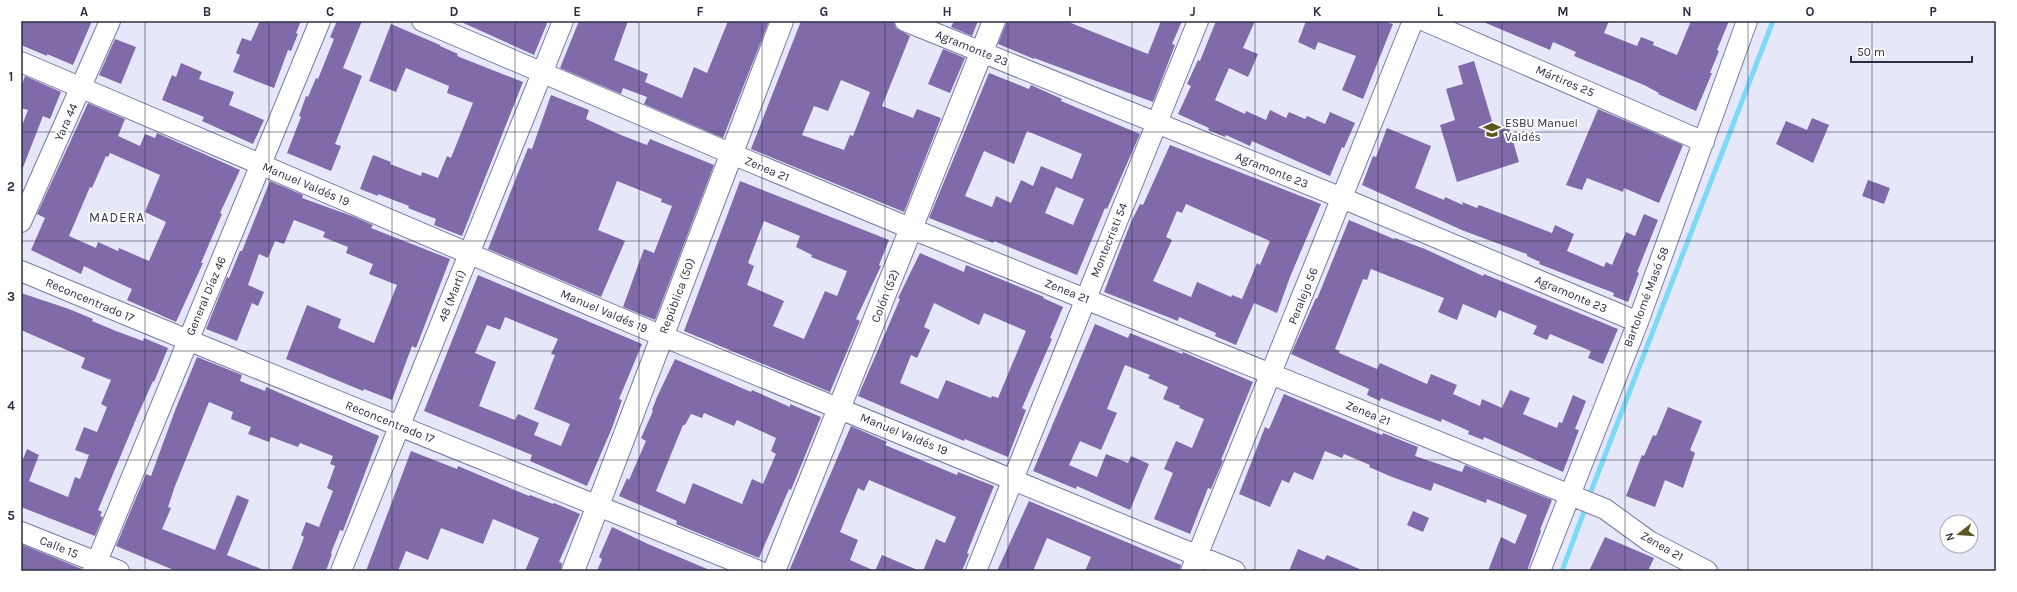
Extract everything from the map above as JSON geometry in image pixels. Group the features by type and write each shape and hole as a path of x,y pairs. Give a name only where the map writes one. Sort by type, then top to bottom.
{"main road":[{"name":"República (50)","path":"573,571 782,21"},
{"name":"Colón (52)","path":"774,571 912,230 994,21"}],"street":[{"name":"Yara 44","path":"21,222 110,21"},
{"name":"General Díaz 46","path":"95,567 320,21"},
{"name":"Zenea 21","path":"422,21 912,230 1085,298 1605,509 1649,541 1707,571"},
{"name":"48 (Martí)","path":"341,571 468,253 563,21"},
{"name":"Agramonte 23","path":"905,21 1156,124 1342,198 1638,322"},
{"name":"Montecristi 54","path":"976,571 1198,21"},
{"name":"Peralejo 56","path":"1194,563 1272,375 1413,21"},
{"name":"Mártires 25","path":"1425,21 1704,142"},
{"name":"Bartolomé Masó 58","path":"1540,571 1577,498 1638,322 1747,21"},
{"name":"Manuel Valdés 19","path":"21,62 662,336 1013,479 1194,563 1235,571"},
{"name":"Reconcentrado 17","path":"21,271 187,341 759,571"},
{"name":"Calle 15","path":"21,532 95,567 119,571"}],"building":[{"path":"21,21 92,21 73,65 21,45"},
{"path":"260,21 301,21 296,33 298,34 291,51 288,50 274,88 233,72 240,55 236,53 242,38 251,41"},
{"path":"337,21 362,21 343,68 362,76 335,144 341,146 331,171 287,153 301,117 299,116 306,96 308,97 316,78 318,79 334,39 330,37"},
{"path":"459,21 548,21 534,55"},
{"path":"579,21 628,21 614,60 648,74 645,82 682,98 694,67 707,73 728,21 769,21 723,138 644,104 647,97 623,88 621,94 560,68"},
{"path":"801,21 894,21 896,28 910,36 882,106 913,118 917,109 941,118 904,212 751,149","holes":["841,80 870,92 853,136 850,135 844,150 802,135 814,106 828,111"]},
{"path":"954,21 978,21 972,36 951,27"},
{"path":"1007,21 1066,21 1148,54 1161,21 1182,21 1172,44 1175,45 1153,102 1034,59 998,44"},
{"path":"1216,21 1255,21 1243,48 1258,54 1248,77 1229,68 1215,100 1245,114 1246,111 1266,120 1270,110 1286,118 1289,112 1305,119 1307,116 1325,124 1330,112 1355,123 1344,148 1342,147 1330,176 1252,141 1250,146 1226,135 1225,137 1178,114 1191,86 1187,84 1198,60 1200,61"},
{"path":"1306,21 1383,21 1393,24 1363,99 1342,90 1356,56 1318,42 1315,50 1298,42"},
{"path":"1481,21 1609,21 1604,33 1637,46 1641,37 1654,42 1653,45 1677,55 1691,21 1729,21 1717,50 1719,51 1710,73 1712,73 1696,111 1658,94 1659,93 1644,85 1574,56 1576,52 1553,42 1550,50"},
{"path":"391,24 440,45 458,54 457,56 523,82 462,236 434,225 436,219 408,208 409,206 360,189 373,155 391,162 390,164 421,176 422,172 438,178 447,156 451,158 473,103 447,93 449,86 406,68 396,92 369,81"},
{"path":"115,39 136,47 121,84 99,75"},
{"path":"943,49 965,58 950,93 928,84"},
{"path":"1474,61 1494,128 1508,124 1519,162 1457,182 1440,125 1455,120 1446,89 1463,84 1458,66"},
{"path":"181,63 202,72 199,79 234,92 229,105 264,120 253,144 202,121 204,117 162,100 172,75 176,77"},
{"path":"989,73 1029,89 1031,85 1062,99 1061,101 1140,134 1107,209 1105,208 1077,275 994,241 993,243 929,218","holes":["1027,131 1082,154 1072,179 1041,166 1033,186 1021,180 1011,203 996,196 992,207 965,196 984,151 1014,164","1056,187 1084,199 1073,225 1045,213"]},
{"path":"25,76 61,92 50,119 43,116 22,170 21,128 28,110 21,108 21,87"},
{"path":"551,95 589,110 586,119 621,135 647,145 650,139 714,165 655,320 623,307 644,249 654,253 672,206 661,202 662,199 617,181 598,230 625,241 601,297 488,249 528,148 532,149"},
{"path":"88,103 125,119 118,136 140,146 145,134 155,138 157,133 240,170 220,213 222,214 201,263 203,263 176,322 127,300 132,289 84,266 81,274 31,250 45,218 37,214","holes":["110,153 160,175 145,212 166,222 149,261 119,248 118,251 98,242 96,248 69,236 90,187 92,188 106,156 108,157"]},
{"path":"1598,109 1683,145 1659,203 1624,188 1623,192 1587,178 1582,190 1566,185"},
{"path":"1812,118 1829,125 1813,163 1776,144 1786,121 1807,130"},
{"path":"1387,128 1431,146 1415,188 1444,200 1445,197 1463,205 1462,202 1477,208 1479,205 1552,233 1555,225 1574,234 1567,251 1604,267 1606,262 1612,265 1626,232 1635,236 1644,214 1658,220 1637,272 1639,273 1628,302 1613,296 1614,293 1539,264 1540,262 1527,256 1527,254 1464,231 1362,185 1373,156 1376,157"},
{"path":"1170,145 1321,204 1290,277 1277,313 1254,303 1236,345 1215,336 1216,333 1179,317 1178,321 1104,292 1131,222 1140,204 1143,205","holes":["1186,204 1270,241 1260,265 1257,263 1242,299 1232,295 1231,297 1197,282 1191,297 1153,281 1172,240 1166,237 1177,211 1182,213"]},
{"path":"1868,180 1890,188 1884,204 1862,196"},
{"path":"270,181 303,195 302,198 373,225 371,228 450,259 416,348 412,346 392,400 364,389 363,391 286,359 307,305 341,319 338,328 374,343 397,285 369,274 373,264 346,253 348,247 323,237 325,232 294,220 284,244 275,241 268,258 259,254 248,285 264,292 258,306 252,303 237,341 206,329 227,277 229,278 240,251 242,251"},
{"path":"740,181 889,240 879,265 881,266 856,319 860,321 830,392 684,331","holes":["764,221 800,236 796,247 812,255 811,257 847,271 837,296 825,291 804,339 773,326 784,301 747,285 754,266 748,263"]},
{"path":"1349,220 1394,239 1395,238 1425,249 1483,276 1484,274 1618,329 1603,364 1588,358 1591,351 1550,334 1547,340 1533,334 1537,326 1499,310 1496,318 1463,304 1457,320 1438,312 1444,298 1371,269 1367,280 1363,279 1335,349 1340,351 1339,353 1377,369 1380,363 1427,384 1431,374 1457,385 1453,394 1480,406 1482,399 1502,408 1510,390 1530,398 1523,414 1557,428 1559,422 1562,423 1573,395 1586,401 1575,429 1579,430 1563,472 1484,437 1483,440 1468,434 1469,431 1442,419 1441,422 1381,398 1380,401 1367,395 1369,389 1291,354 1316,298 1317,299"},
{"path":"920,253 964,272 966,265 1044,297 1043,298 1063,307 1050,338 1052,339 1022,408 1026,410 1008,457 965,439 964,441 858,396 900,299 898,298","holes":["934,303 979,325 984,313 1026,331 998,398 992,396 991,398 946,380 938,399 900,383 911,355 917,358 930,330 924,327"]},
{"path":"478,275 642,344 619,399 622,400 612,428 587,486 530,461 532,455 424,411","holes":["505,317 558,339 551,354 555,355 534,409 570,424 561,446 534,435 539,423 518,414 515,420 479,406 496,362 475,353 487,325 500,330"]},
{"path":"21,293 69,309 116,331 143,341 144,338 168,348 154,382 153,381 136,419 98,510 102,512 100,516 103,517 95,536 21,507 21,464 27,449 39,455 29,481 68,497 75,477 80,479 89,455 75,450 84,427 97,432 107,407 101,404 111,380 81,368 85,358 21,330"},
{"path":"1095,324 1128,338 1130,333 1182,354 1183,352 1253,382 1221,460 1223,461 1211,489 1208,488 1190,534 1154,519 1173,473 1164,469 1176,441 1192,448 1204,419 1163,399 1168,387 1148,378 1150,375 1125,365 1107,409 1117,413 1101,450 1080,441 1069,465 1097,477 1106,454 1128,463 1131,456 1149,464 1130,510 1077,486 1076,489 1033,471"},
{"path":"197,357 242,375 240,381 265,391 266,387 379,436 343,531 340,530 326,571 291,571 304,537 301,535 306,522 319,527 333,491 327,488 335,466 330,464 333,456 300,443 298,447 271,437 269,442 248,434 251,427 231,419 233,412 209,402 175,486 168,507 171,508 162,529 215,550 237,495 249,500 227,555 266,571 176,571 116,546 146,474 151,476"},
{"path":"675,359 751,392 752,390 790,407 790,404 821,417 791,490 789,489 759,558 676,524 677,521 619,496 627,478 629,480 646,441 641,438 653,411 652,410","holes":["704,413 734,426 737,420 776,438 771,451 776,454 763,484 752,479 742,504 693,483 685,504 656,491 683,425 685,425 691,414 702,418"]},
{"path":"1284,394 1382,435 1383,433 1418,447 1415,456 1462,472 1465,465 1552,500 1540,530 1541,531 1527,571 1488,571 1501,537 1515,544 1527,515 1487,499 1486,503 1434,483 1431,491 1392,477 1369,467 1370,465 1344,454 1342,458 1325,451 1313,480 1294,472 1289,483 1282,480 1270,507 1239,494 1265,427 1269,429"},
{"path":"1668,407 1702,421 1690,450 1695,453 1683,488 1665,480 1655,507 1626,496 1642,455 1644,456 1653,435 1656,436"},
{"path":"851,426 887,442 885,445 957,475 958,472 994,486 967,553 969,554 962,571 923,571 936,539 945,543 956,517 869,480 864,491 858,488 840,532 858,540 850,560 875,571 789,571"},
{"path":"411,451 457,469 458,466 529,496 530,495 553,504 554,503 580,514 559,562 562,563 561,571 525,571 539,538 493,519 483,544 441,528 428,560 406,551 398,571 366,571"},
{"path":"1029,501 1181,565 1180,571 1085,571 1091,557 1047,538 1033,571 997,571"},
{"path":"1413,511 1429,518 1423,532 1407,525"},
{"path":"612,527 712,571 597,571 602,559 599,557"},
{"path":"1605,537 1654,558 1648,571 1589,571"},
{"path":"21,544 82,569 82,571 21,571"},
{"path":"1298,549 1324,560 1327,555 1364,571 1289,571"},
{"path":"882,555 920,571 875,571"}],"waterway":[{"path":"1588,499 1773,21"},
{"path":"1562,571 1586,506"}],"place":[{"name":"ESBU Manuel Valdés","path":"1492,130"}],"district":[{"name":"MADERA","path":"117,217"}]}
